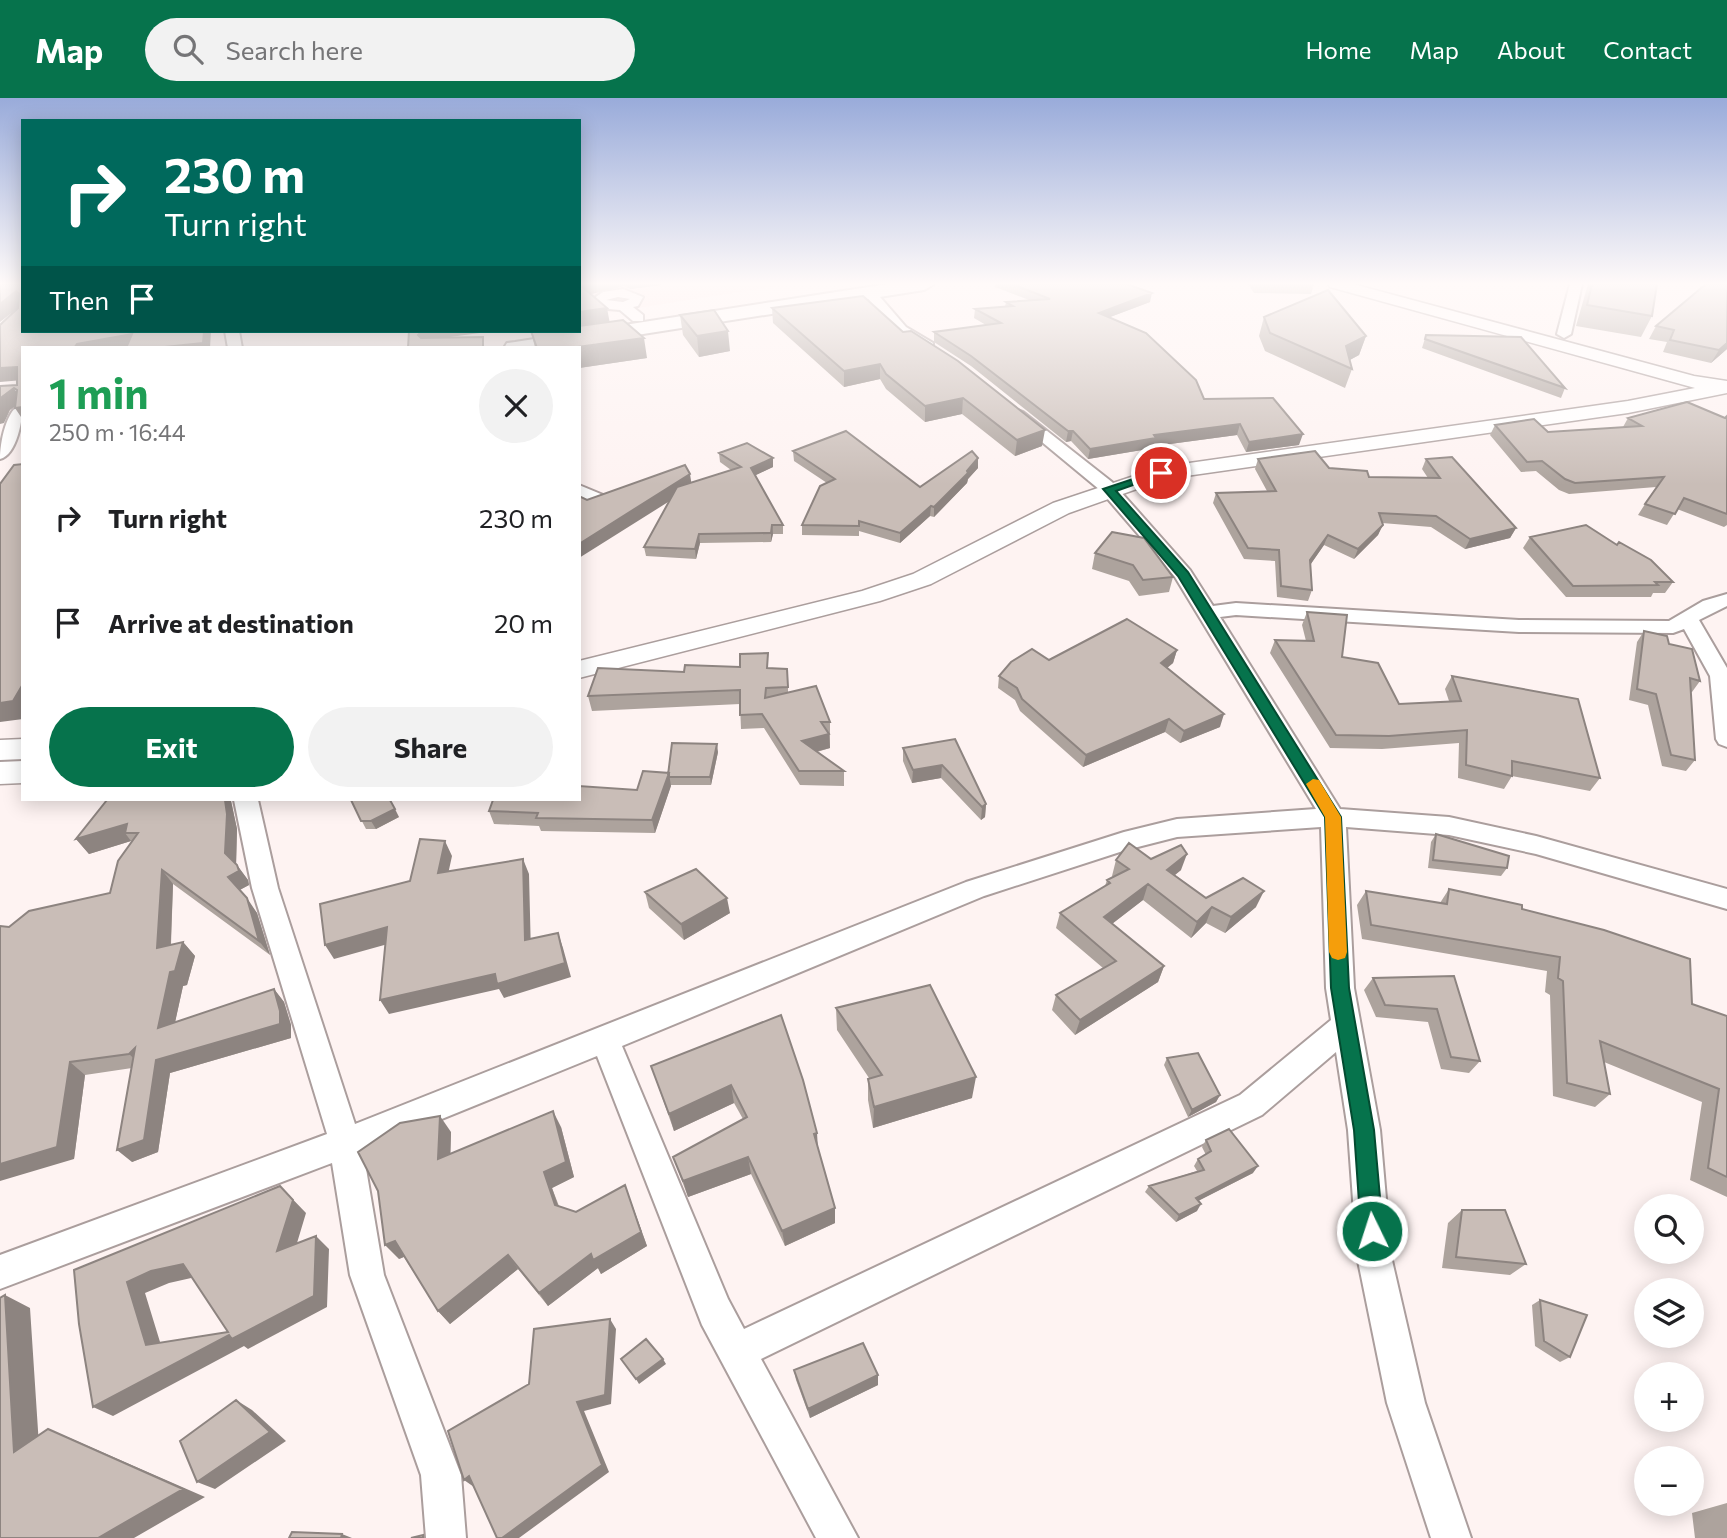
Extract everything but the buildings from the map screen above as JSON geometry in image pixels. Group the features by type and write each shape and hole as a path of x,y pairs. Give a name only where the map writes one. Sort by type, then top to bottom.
{"street":[{"path":"935,351 944,357"},
{"path":"1581,351 1693,382"},
{"path":"1623,351 1726,381"},
{"path":"581,652 861,582 1101,483 1180,456 1631,394 1693,382 1726,381"},
{"path":"581,669 871,596 922,579 1061,508 1101,483 1206,465 1628,407 1726,381"},
{"path":"0,454 16,398"},
{"path":"1004,403 1101,483 1183,574 1333,817 1340,988 1364,1130 1374,1256 1406,1403 1451,1538"},
{"path":"581,491 602,500"},
{"path":"1209,613 1236,609 1533,626 1673,627 1721,603"},
{"path":"1688,618 1721,676 1727,739"},
{"path":"0,750 21,750"},
{"path":"0,773 21,772"},
{"path":"246,801 265,888 345,1142 367,1275 442,1475 446,1538"},
{"path":"0,1272 345,1142 605,1040 975,889 1124,841 1177,828 1333,817 1449,826 1536,845 1727,900"},
{"path":"737,1352 1251,1105 1346,1025"},
{"path":"605,1040 715,1312 838,1538"}],"slow traffic":[{"path":"1313,784 1333,817 1338,952"}],"route":[{"path":"1161,473 1109,489 1183,574 1333,817 1340,988 1364,1130 1372,1231"}]}
